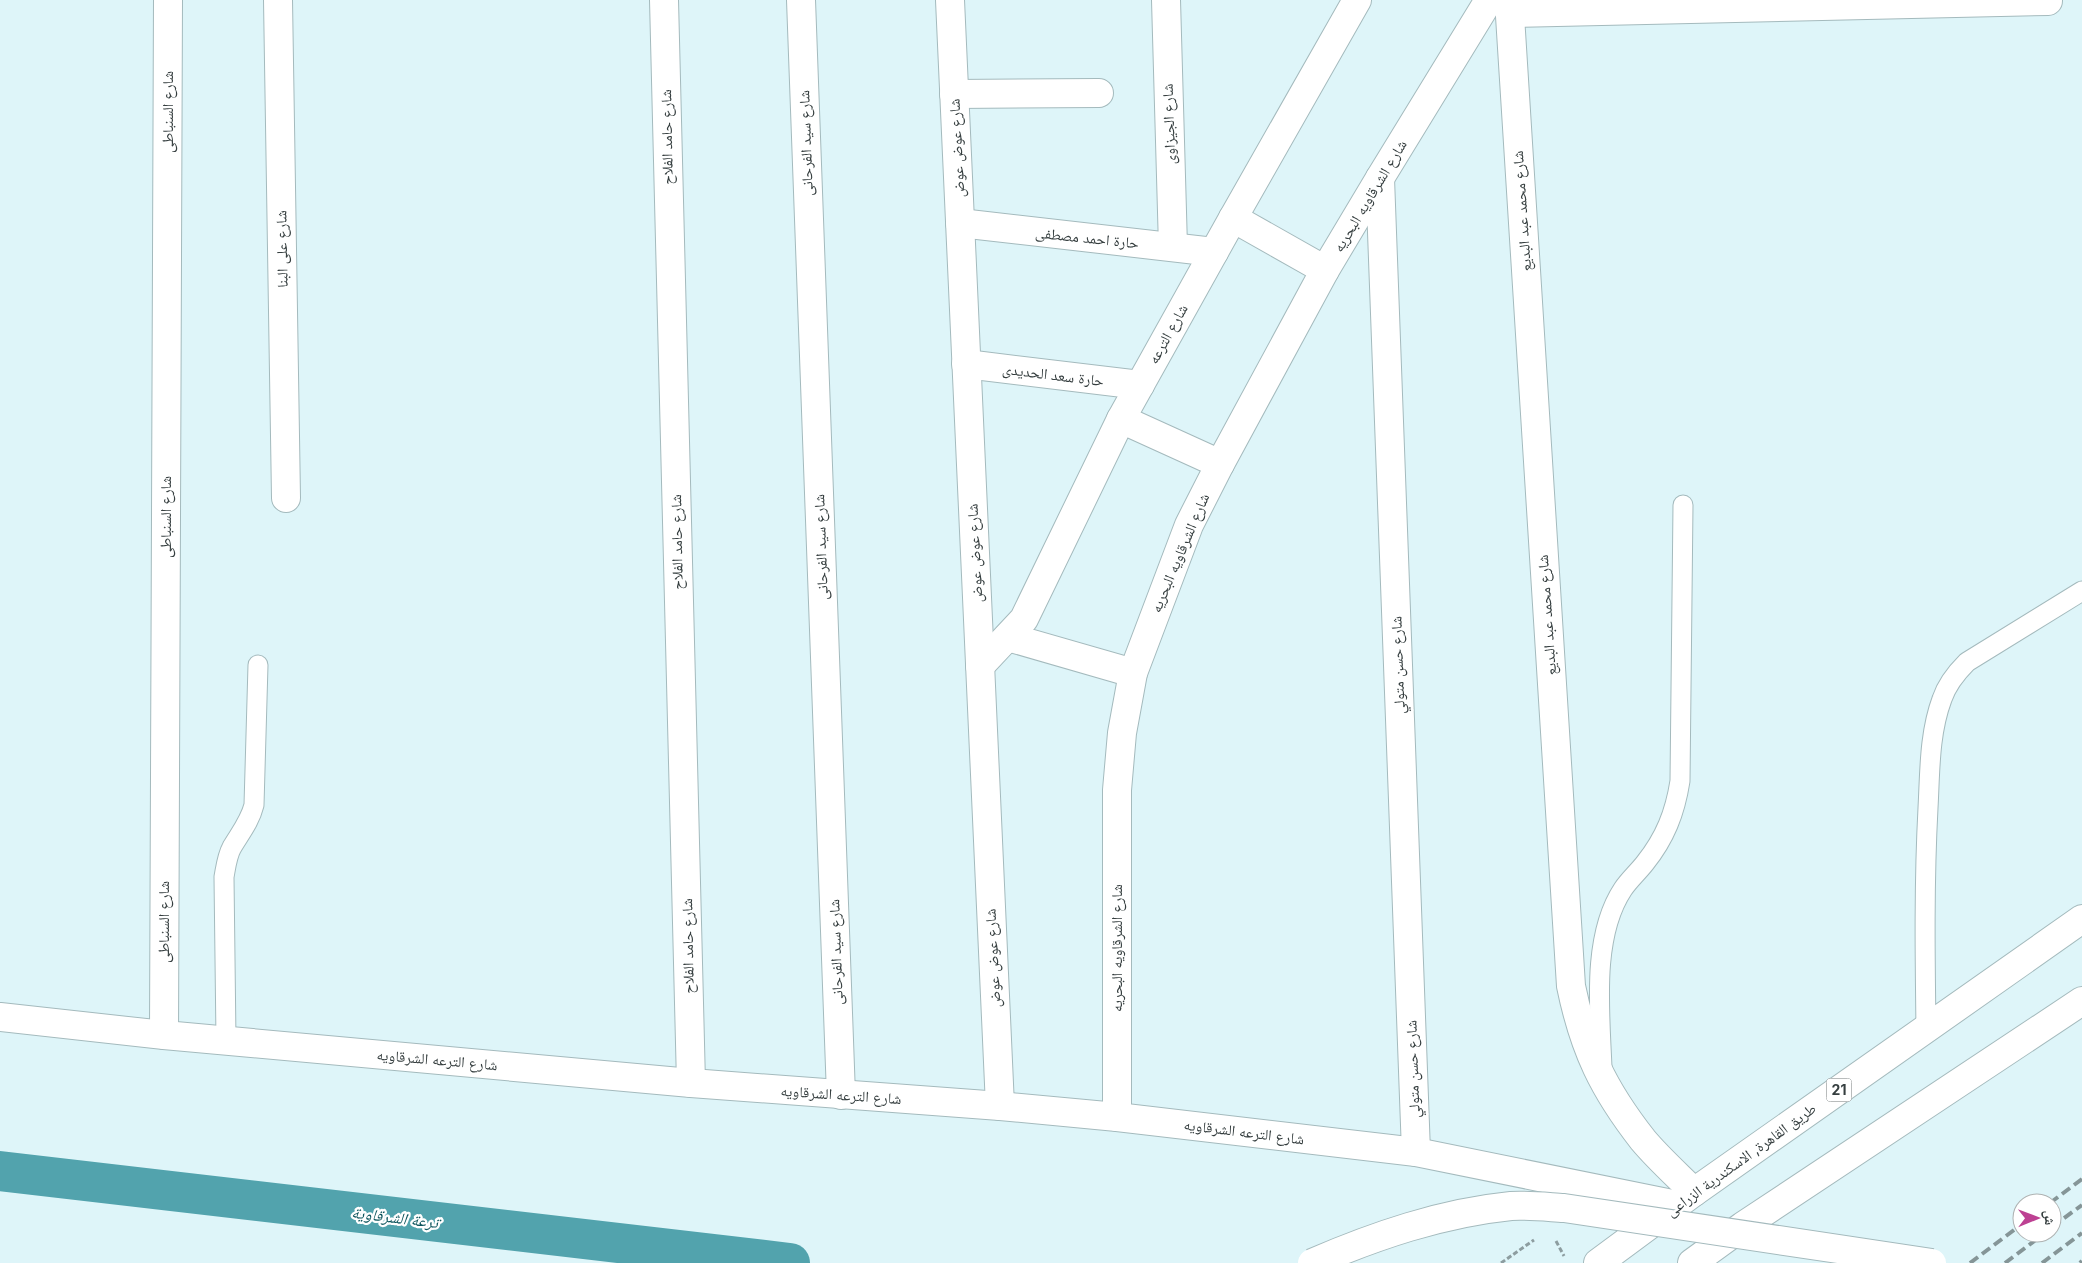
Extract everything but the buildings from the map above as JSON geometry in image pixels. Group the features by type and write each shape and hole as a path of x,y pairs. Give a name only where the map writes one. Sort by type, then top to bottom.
{"main road":[{"name":"شارع السنباطى","path":"164,1035 168,0"},
{"name":"شارع على البنا","path":"278,0 286,498"},
{"name":"شارع حامد الفلاح","path":"664,0 691,1083"},
{"name":"شارع سيد الفرحانى","path":"801,0 841,1095"},
{"name":"شارع عوض عوض","path":"950,0 1000,1106"},
{"name":"شارع الجيزاوى","path":"1166,0 1173,247"},
{"name":"شارع الترعه","path":"980,666 1024,619 1121,419 1357,0"},
{"path":"1503,4 2048,1"},
{"name":"شارع الشرقاويه البحريه","path":"1117,1117 1117,790 1122,733 1133,673 1189,524 1325,270 1380,178 1503,4"},
{"name":"شارع محمد عبد البديع","path":"1503,4 1571,986 1589,1054 1603,1083 1685,1198"},
{"path":"954,94 1099,93"},
{"name":"شارع حسن متولي","path":"1380,178 1416,1152"},
{"path":"1233,218 1325,270"},
{"name":"حارة احمد مصطفى","path":"960,224 1214,252"},
{"name":"حارة سعد الحديدى","path":"966,364 1140,385"},
{"path":"1121,419 1220,464"},
{"path":"1008,637 1133,673"},
{"name":"طريق القاهرة, الاسكندرية الزراعى","path":"1598,1263 1685,1198 2082,919"},
{"path":"1692,1263 1743,1226 2082,1001"},
{"name":"شارع الترعه الشرقاويه","path":"0,1017 164,1035 691,1083 1000,1106 1117,1117 1416,1152 1685,1198"},
{"path":"1312,1263 1359,1243 1392,1232 1461,1214 1512,1206 1564,1208 1932,1263"}],"lane":[{"path":"1603,1083 1600,1013 1601,963 1607,925 1622,890 1659,844 1671,822 1680,781 1683,505"},
{"path":"1926,1029 1925,872 1930,752 1941,700 1947,686 1967,662 2082,591"},
{"path":"226,1040 224,877 226,861 232,847 251,818 254,805 258,665"}],"path":[{"path":"1501,1263 1541,1235"}],"waterway":[{"name":"ترعة الشرقاوية","path":"0,1171 790,1263"}],"railway":[{"path":"2062,1194 2082,1179"},
{"path":"2062,1220 2082,1205"},
{"path":"1970,1263 2012,1232"},
{"path":"2042,1263 2082,1233"},
{"path":"2005,1263 2032,1243"}]}
